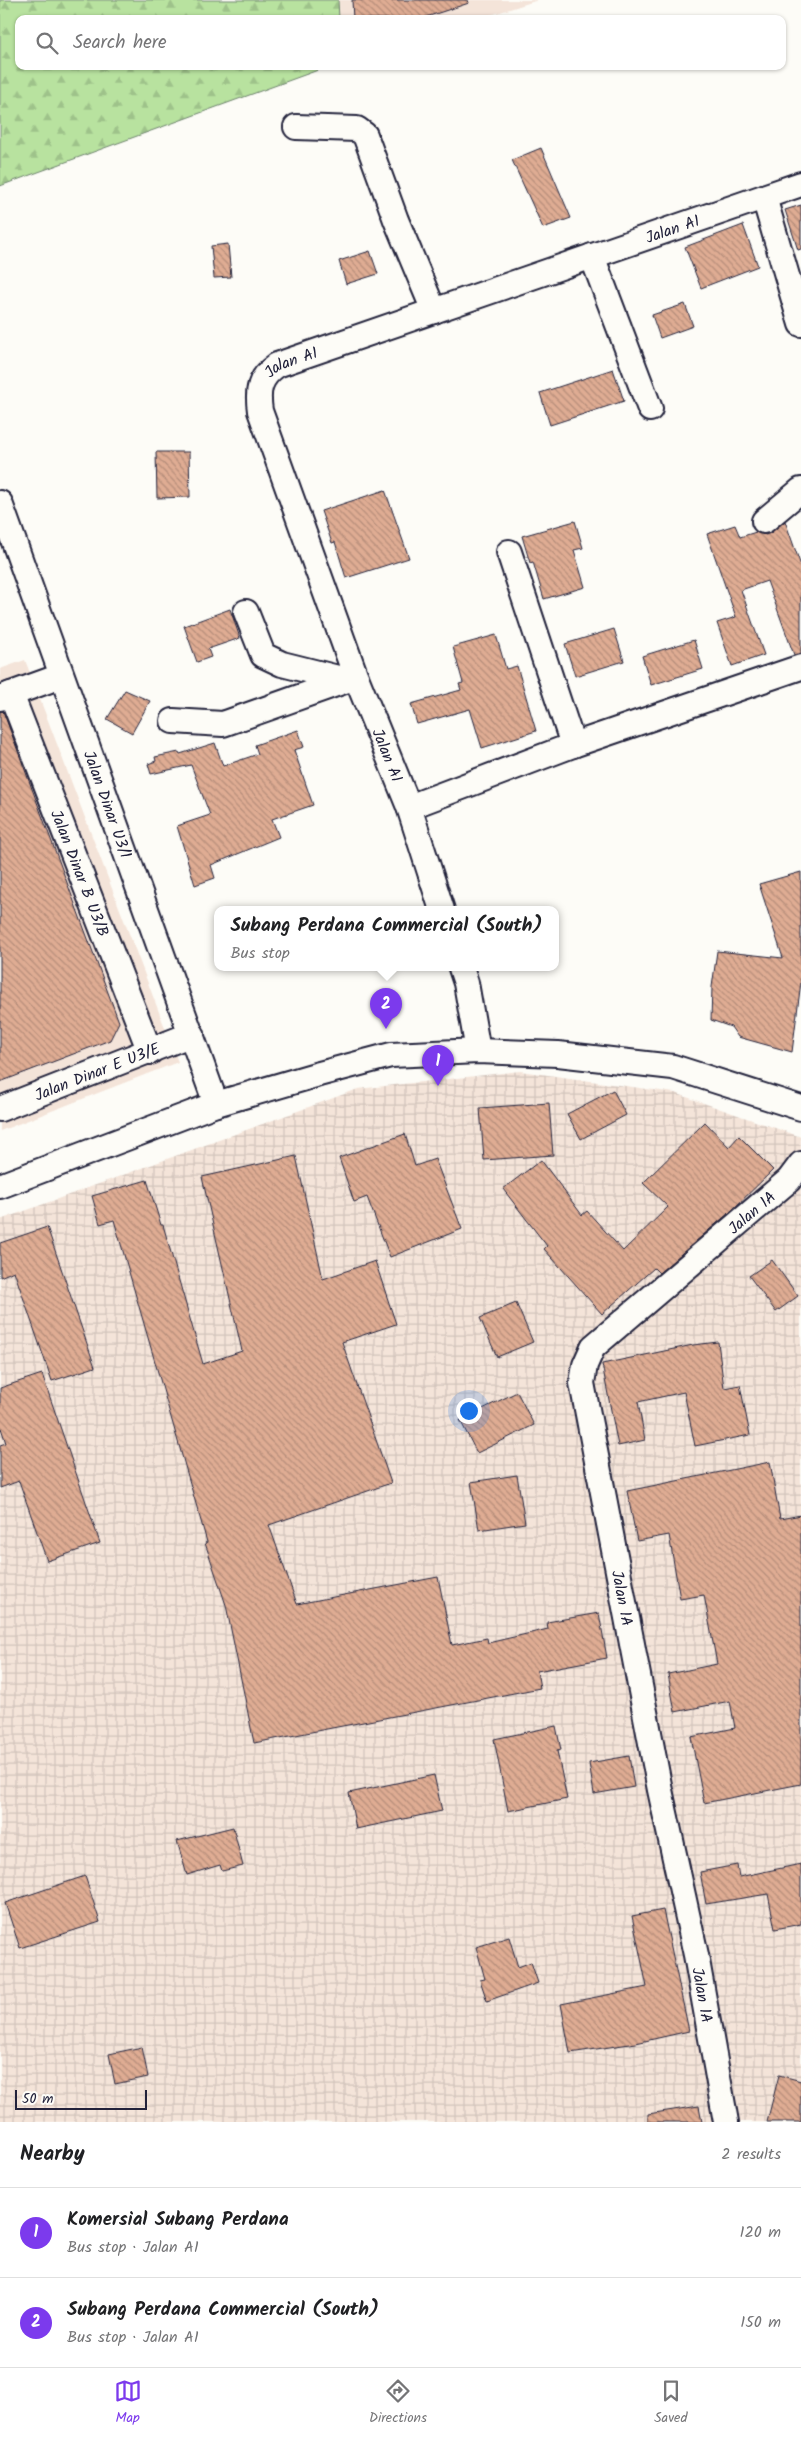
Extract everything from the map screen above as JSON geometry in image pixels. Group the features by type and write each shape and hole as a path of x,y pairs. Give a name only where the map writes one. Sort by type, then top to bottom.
{"street":[{"path":"296,127 357,129 365,135 396,220 434,311"},
{"name":"Jalan A1","path":"441,906 408,807 351,678 260,411 257,394 260,382 277,366 801,184"},
{"path":"764,197 801,324"},
{"path":"592,256 650,408"},
{"path":"764,521 801,490"},
{"name":"Jalan Dinar U3/1","path":"0,503 216,1104"},
{"path":"509,552 573,745"},
{"path":"246,612 263,655 282,664 351,678"},
{"path":"408,807 573,745 801,666"},
{"path":"5,696 61,676"},
{"path":"173,721 223,724 351,678"},
{"name":"Jalan Dinar B U3/B","path":"5,696 150,1052"},
{"path":"462,971 466,983 478,1051"},
{"name":"Jalan Dinar E U3/E","path":"0,1109 192,1034"},
{"path":"0,1186 216,1104 391,1055 478,1051 558,1054 673,1067 801,1108"},
{"name":"Jalan 1A","path":"726,2122 696,1955 660,1790 582,1383 585,1365 593,1347 789,1180 801,1164"}],"shaded area":[{"path":"338,0 538,0 491,15 339,15"},
{"path":"25,660 178,1062 0,1131 0,669"},
{"path":"520,1071 675,1093 801,1137 801,2122 0,2122 0,1220 358,1089"}],"green space":[{"path":"0,0 338,0 339,15 15,15 15,70 318,70 0,186"}],"building":[{"path":"352,0 468,0 469,3 432,15 353,15"},
{"path":"541,148 571,218 543,228 512,160"},
{"path":"801,205 801,249 798,250 785,210"},
{"path":"743,225 758,266 701,288 685,247"},
{"path":"228,244 231,277 214,278 211,246"},
{"path":"370,251 378,274 346,284 339,261"},
{"path":"685,304 693,326 660,338 652,315"},
{"path":"613,369 624,401 550,425 540,393"},
{"path":"156,452 189,452 190,497 157,498"},
{"path":"385,490 409,558 346,578 335,542 332,543 321,511"},
{"path":"575,521 583,548 574,550 585,587 544,599 533,562 530,563 522,536"},
{"path":"785,521 801,566 801,654 794,655 767,581 741,590 764,655 732,666 717,623 736,617 707,534 735,525 740,537 756,532 766,535"},
{"path":"230,609 240,638 208,649 211,657 197,662 184,626"},
{"path":"614,629 624,661 575,676 565,644"},
{"path":"496,635 506,669 517,666 536,731 482,748 470,709 417,724 411,704 461,690 459,684 463,683 453,647"},
{"path":"694,640 703,669 651,685 642,656"},
{"path":"125,690 150,701 132,733 107,719"},
{"path":"0,711 3,711 119,1022 110,1040 0,1082"},
{"path":"298,730 304,747 294,750 313,805 272,819 279,837 211,865 215,878 195,885 177,826 210,815 191,765 151,774 148,764 156,761 155,757 179,752 180,754 215,743 223,766 258,754 255,745"},
{"path":"801,872 801,982 792,1052 738,1037 731,1027 711,1020 712,987 717,951 783,958 759,884"},
{"path":"613,1090 626,1115 581,1139 567,1114"},
{"path":"549,1103 553,1155 484,1160 480,1108"},
{"path":"705,1122 729,1147 739,1136 773,1170 729,1213 659,1273 654,1268 602,1314 544,1249 547,1246 503,1189 541,1160 582,1215 587,1211 623,1251 668,1207 643,1183"},
{"path":"405,1134 415,1166 435,1159 462,1229 390,1257 367,1197 354,1202 339,1158"},
{"path":"296,1156 323,1279 375,1261 396,1324 342,1342 391,1483 269,1525 297,1604 438,1577 452,1645 487,1638 488,1643 548,1629 547,1622 599,1613 607,1658 537,1671 540,1688 254,1743 226,1605 205,1543 207,1542 114,1220 100,1224 92,1196 147,1180 161,1225 163,1225 203,1364 242,1351 202,1177"},
{"path":"47,1227 95,1367 52,1381 14,1271 0,1277 0,1243"},
{"path":"772,1260 798,1296 776,1312 749,1276"},
{"path":"516,1303 533,1342 497,1357 480,1318"},
{"path":"718,1342 724,1388 740,1385 750,1435 695,1446 684,1392 638,1402 645,1440 618,1446 602,1364 693,1345"},
{"path":"42,1374 100,1543 47,1561 19,1481 0,1488 0,1445 6,1443 0,1425 0,1388"},
{"path":"517,1392 534,1425 477,1453 460,1420"},
{"path":"770,1462 780,1519 801,1515 801,1784 704,1803 691,1737 735,1728 730,1701 675,1712 668,1674 717,1664 704,1595 680,1599 669,1535 637,1541 627,1491"},
{"path":"517,1475 525,1523 479,1530 471,1482"},
{"path":"556,1726 561,1750 557,1751 567,1799 508,1811 494,1739"},
{"path":"629,1756 634,1787 594,1794 589,1763"},
{"path":"434,1775 442,1811 356,1829 349,1793"},
{"path":"233,1827 243,1866 222,1871 220,1865 187,1875 177,1841"},
{"path":"801,1864 801,1924 775,1929 768,1894 706,1904 700,1872 737,1865 739,1877"},
{"path":"85,1876 100,1922 20,1948 5,1903"},
{"path":"663,1910 689,2031 636,2043 570,2053 561,2004 647,1987 632,1916"},
{"path":"509,1937 518,1967 531,1962 538,1983 487,2001 480,1980 485,1979 476,1947"},
{"path":"142,2047 148,2077 115,2084 109,2054"},
{"path":"779,2075 801,2081 801,2122 767,2122"},
{"path":"699,2106 702,2122 648,2122 648,2114"}],"place":[{"name":"Subang Perdana Commercial (South)","path":"386,1029"},
{"name":"Komersial Subang Perdana","path":"438,1086"}]}
